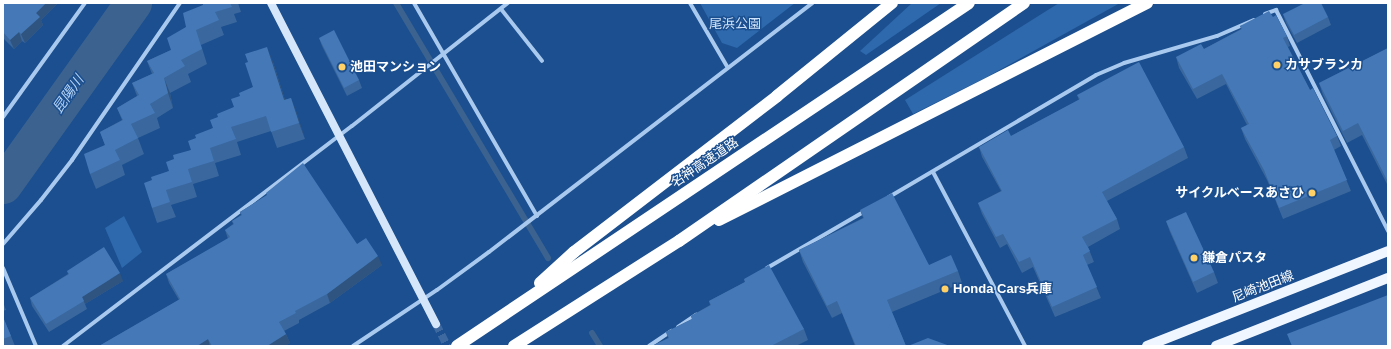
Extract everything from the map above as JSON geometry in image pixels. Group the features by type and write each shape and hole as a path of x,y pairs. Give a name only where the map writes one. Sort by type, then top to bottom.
{"highway":[{"path":"512,309 574,252 777,96 892,3"},
{"name":"名神高速道路","path":"457,346 969,3"},
{"path":"514,346 679,240 1024,3"},
{"path":"679,240 1148,3"}],"main road":[{"name":"尼崎池田線","path":"1147,346 1388,251"},
{"path":"1216,346 1388,278"}],"street":[{"path":"3,117 85,3"},
{"path":"3,244 41,200 72,160 180,3"},
{"path":"271,3 338,136 436,324"},
{"path":"414,3 535,217"},
{"path":"63,346 338,136 508,3"},
{"path":"690,3 728,68"},
{"path":"353,346 437,290 521,228 812,3"},
{"path":"501,9 542,61"},
{"path":"1263,16 1276,10 1388,231"},
{"path":"886,199 1096,75 1124,63 1217,36 1256,18"},
{"path":"933,172 1025,346"},
{"path":"764,270 872,207"},
{"path":"3,268 36,346"},
{"path":"649,346 700,312"}],"green space":[{"name":"尾浜公園","path":"700,3 795,3 737,48 722,43"},
{"path":"912,3 941,3 866,55 860,51"},
{"path":"1059,3 1120,3 985,78 913,114 905,100"},
{"path":"124,216 142,252 122,268 105,228"}],"building":[{"path":"3,3 46,3 36,13 40,17 21,34 19,32 10,40 3,32"},
{"path":"203,3 230,3 232,7 215,12 219,20 196,30 202,49 181,60 185,66 164,78 168,93 150,104 155,113 131,124 138,138 115,150 120,160 90,174 84,154 105,145 100,132 123,120 117,108 139,95 132,83 154,73 147,61 171,50 167,38 186,27 183,13 203,5"},
{"path":"1305,3 1321,3 1328,17 1294,35 1283,14"},
{"path":"1269,11 1273,17 1276,15 1287,36 1283,38 1310,90 1313,88 1337,136 1330,140 1347,180 1279,208 1264,170 1241,128 1249,124 1222,74 1193,89 1176,57 1201,44 1204,49 1242,29 1240,26"},
{"name":"池田マンション","path":"334,30 359,80 344,88 319,38"},
{"path":"267,47 284,100 291,98 299,123 271,132 266,116 231,127 236,139 210,148 214,161 188,169 192,182 166,190 170,202 152,208 144,183 152,180 151,177 169,171 166,162 174,159 173,155 191,150 188,141 196,138 195,135 213,128 210,120 218,117 217,114 234,107 231,99 240,96 239,93 253,87 245,63 248,62 245,54"},
{"path":"1388,48 1388,182 1358,123 1343,131 1319,83"},
{"path":"1139,62 1184,147 1102,192 1117,219 1082,237 1090,251 1083,255 1097,287 1052,307 1030,257 1019,262 1003,234 996,237 978,203 1002,191 979,147 1008,130 1011,136 1080,99 1077,95"},
{"path":"303,163 357,244 366,238 378,256 327,294 295,311 296,313 279,322 286,334 267,346 212,346 208,339 197,346 99,346 180,299 166,274 230,237 225,230 234,224 232,221 242,215 240,212 267,195 266,193"},
{"path":"892,193 929,265 951,255 958,271 887,300 906,346 856,346 837,301 827,306 799,250 864,218 860,210"},
{"name":"鎌倉パスタ","path":"1186,212 1214,272 1193,282 1166,221"},
{"path":"104,247 120,273 82,297 84,301 46,324 30,298 69,274 67,271"},
{"path":"769,265 804,329 771,346 652,346 669,338 666,332 692,319 691,316 711,305 709,301 745,282 744,279"},
{"path":"1388,295 1388,346 1292,346 1287,334"},
{"path":"3,317 11,336 3,339"},
{"path":"928,338 950,346 908,346"}],"waterway":[{"name":"昆陽川","path":"3,185 133,3"},
{"path":"396,3 548,258"},
{"path":"592,333 600,346"}],"tunnel":[{"path":"436,324 447,346"}],"place":[{"name":"カサブランカ","path":"1277,65"},
{"name":"池田マンション","path":"342,67"},
{"name":"サイクルベースあさひ","path":"1312,193"},
{"name":"鎌倉パスタ","path":"1194,258"},
{"name":"Honda Cars兵庫","path":"945,289"}]}
